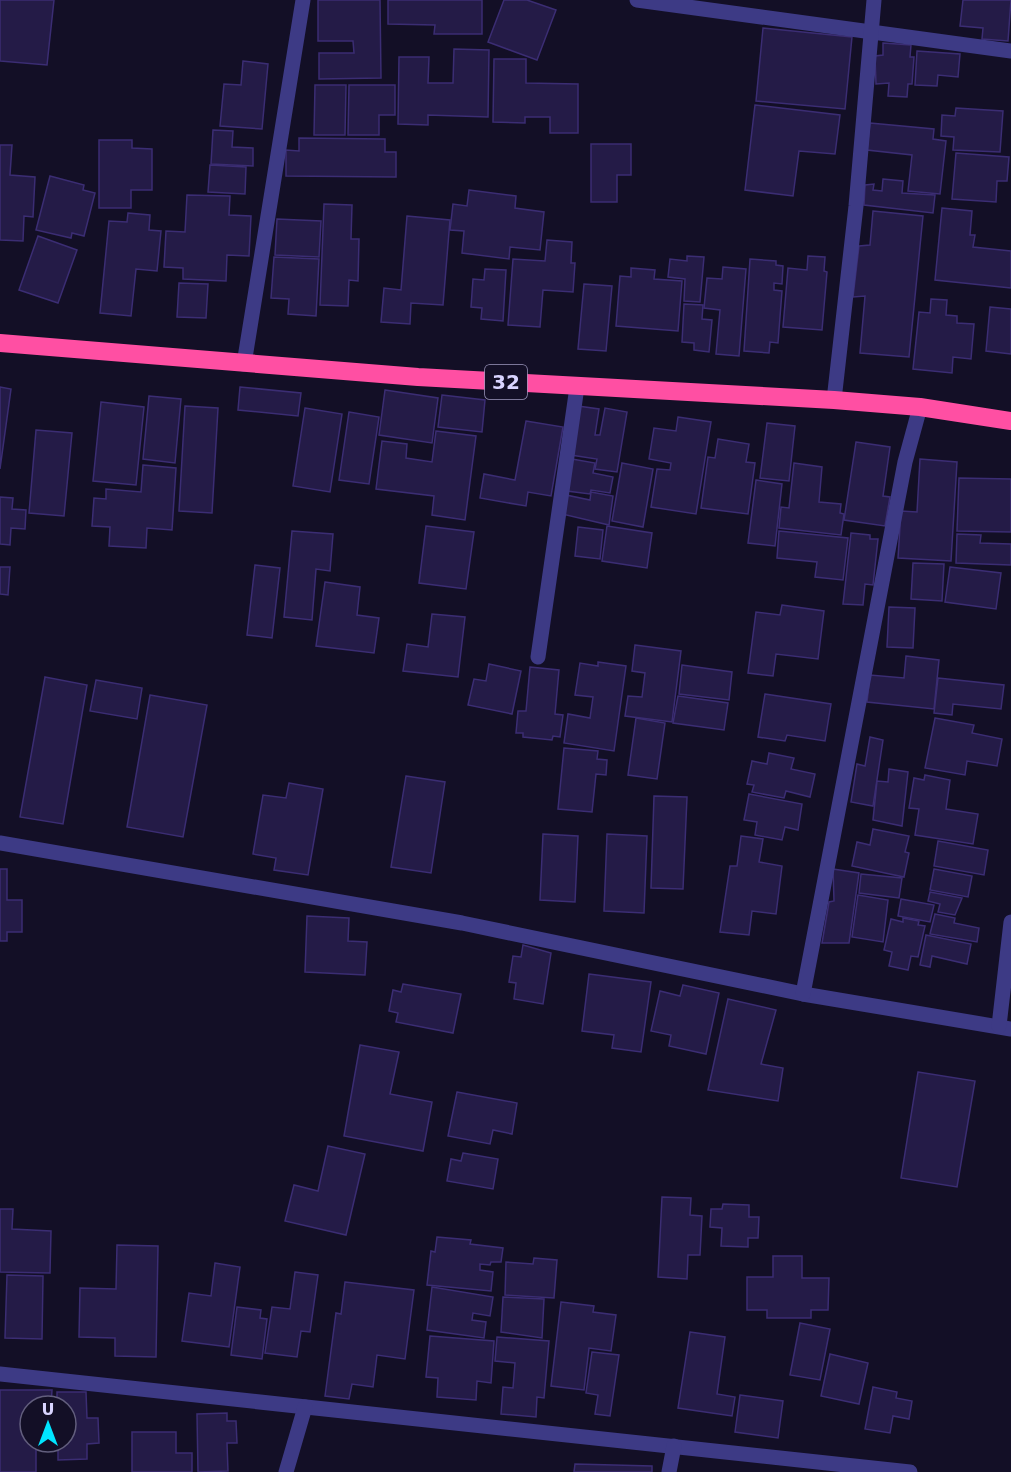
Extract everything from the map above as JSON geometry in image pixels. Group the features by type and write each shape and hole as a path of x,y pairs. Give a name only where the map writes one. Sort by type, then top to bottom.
{"highway":[{"name":"32","path":"0,343 244,364 577,387 834,400 920,407 1011,421"}],"street":[{"path":"244,364 303,0"},
{"path":"637,0 1011,51"},
{"path":"834,400 856,206 874,0"},
{"path":"538,657 577,387"},
{"path":"803,994 905,462 920,407"},
{"path":"0,843 462,923 803,994 1005,1028 1011,922"},
{"path":"0,1374 910,1472"},
{"path":"285,1472 304,1407"},
{"path":"669,1472 674,1446"}],"building":[{"path":"0,0 54,0 47,65 0,61"},
{"path":"318,0 380,0 381,78 319,79 319,53 354,53 353,41 318,41"},
{"path":"388,0 482,0 482,34 434,34 435,25 388,24"},
{"path":"504,0 527,0 556,10 537,60 488,42"},
{"path":"963,0 1011,0 1008,41 982,39 983,28 960,26"},
{"path":"763,28 852,37 845,109 756,101"},
{"path":"883,43 911,45 910,57 914,57 912,84 908,84 907,97 888,96 889,83 876,84 875,56 883,55"},
{"path":"454,49 489,50 488,117 428,115 428,125 398,124 399,57 429,57 428,83 453,83"},
{"path":"917,51 960,54 958,77 938,75 937,86 915,85"},
{"path":"494,59 526,59 526,83 578,84 578,133 550,133 550,117 525,117 525,123 493,122"},
{"path":"243,61 268,64 262,129 220,126 224,84 241,85"},
{"path":"315,85 346,85 345,135 314,135"},
{"path":"349,85 395,85 395,115 379,115 379,135 348,135"},
{"path":"755,105 840,115 835,154 799,151 793,196 745,190"},
{"path":"956,108 1003,111 1000,152 953,150 954,137 941,136 942,115 955,116"},
{"path":"870,123 934,129 933,139 946,141 940,194 908,191 912,155 867,150"},
{"path":"213,130 233,131 232,147 253,148 253,166 211,164"},
{"path":"299,138 385,139 385,152 396,152 396,177 286,176 286,150 299,151"},
{"path":"99,140 132,140 132,148 152,149 152,190 131,190 131,208 99,208"},
{"path":"591,144 631,144 631,175 617,175 617,202 591,202"},
{"path":"0,145 12,145 10,175 35,177 33,217 24,216 23,241 0,240"},
{"path":"956,153 1009,157 1007,181 997,181 996,202 952,199"},
{"path":"210,165 246,167 245,194 208,192"},
{"path":"50,176 84,185 83,190 95,193 84,236 72,233 71,238 36,230"},
{"path":"883,179 903,181 902,193 935,195 933,213 864,205 865,185 874,184 873,190 882,191"},
{"path":"469,190 516,196 515,208 544,212 540,250 510,247 509,259 462,253 464,231 450,230 453,204 467,206"},
{"path":"187,195 230,196 229,215 251,216 249,256 227,255 226,281 183,279 183,268 164,267 166,231 185,232"},
{"path":"324,204 352,205 351,239 359,239 358,281 349,280 348,306 320,305"},
{"path":"942,208 972,211 970,235 975,235 973,247 1011,251 1011,288 935,280"},
{"path":"873,211 923,216 909,357 860,353 865,296 853,297 859,246 870,245"},
{"path":"128,213 150,215 149,230 161,231 157,271 136,269 131,316 100,313 109,221 127,222"},
{"path":"407,216 450,220 443,305 411,303 410,324 381,322 384,288 401,290"},
{"path":"277,219 321,221 319,257 275,255"},
{"path":"38,236 77,250 58,303 19,290"},
{"path":"547,240 572,242 571,263 575,263 573,292 543,290 540,327 508,325 513,259 545,261"},
{"path":"687,256 704,257 700,302 684,301 685,279 668,277 670,259 687,261"},
{"path":"808,256 825,257 824,271 827,272 822,330 783,327 788,268 807,270"},
{"path":"274,257 319,259 316,316 288,314 289,299 271,298"},
{"path":"750,259 776,261 776,265 783,266 782,284 774,283 774,290 782,291 778,343 770,342 769,353 744,351"},
{"path":"723,267 746,269 739,356 716,354 720,310 704,308 707,278 722,279"},
{"path":"631,268 655,270 654,279 682,281 678,331 616,326 620,276 631,277"},
{"path":"485,269 506,270 503,321 481,319 482,308 471,307 473,279 484,280"},
{"path":"179,283 208,284 206,318 177,317"},
{"path":"584,284 612,286 606,351 578,349"},
{"path":"931,299 947,300 946,315 957,316 957,323 974,324 971,359 953,357 952,373 913,369 919,312 930,313"},
{"path":"684,304 703,305 702,319 712,320 709,352 694,350 694,343 682,342"},
{"path":"990,307 1011,309 1011,354 986,351"},
{"path":"0,387 11,389 0,469"},
{"path":"240,387 301,393 298,416 238,410"},
{"path":"385,390 438,398 432,443 379,435"},
{"path":"442,395 485,400 482,432 438,427"},
{"path":"149,396 181,399 175,463 143,459"},
{"path":"101,402 144,407 136,485 93,481"},
{"path":"185,406 218,408 212,513 179,511"},
{"path":"578,406 599,409 595,435 600,435 605,408 627,412 617,472 595,469 597,459 571,455"},
{"path":"305,408 342,414 330,492 293,486"},
{"path":"349,412 379,417 369,484 339,480"},
{"path":"678,417 711,422 696,514 651,507 657,469 670,470 671,463 649,459 654,428 676,431"},
{"path":"526,421 563,427 551,496 528,492 526,506 480,498 484,474 515,480"},
{"path":"767,423 795,426 789,481 760,478"},
{"path":"36,430 72,433 64,516 29,513"},
{"path":"436,431 476,436 465,520 432,515 434,496 376,489 382,441 407,444 406,458 432,462"},
{"path":"718,439 749,444 746,462 755,463 748,514 701,508 708,457 715,458"},
{"path":"856,442 890,447 883,496 890,497 885,526 844,520"},
{"path":"572,459 595,463 593,473 613,477 610,493 591,490 590,494 567,491"},
{"path":"920,459 957,462 951,561 898,558 901,511 917,512"},
{"path":"622,463 653,469 643,527 612,521"},
{"path":"794,463 822,467 819,502 841,504 840,513 844,514 841,535 779,528 781,507 789,508"},
{"path":"143,465 176,468 172,530 147,528 146,548 109,546 110,527 92,526 94,498 106,499 106,489 141,492"},
{"path":"959,478 1011,479 1011,532 957,531"},
{"path":"756,480 782,484 775,546 748,543"},
{"path":"591,492 613,496 609,525 562,514 566,495 590,500"},
{"path":"0,497 13,498 12,509 26,510 25,529 11,528 10,545 0,544"},
{"path":"426,526 474,532 466,589 419,583"},
{"path":"607,526 652,533 647,568 602,561"},
{"path":"578,527 603,530 600,559 575,556"},
{"path":"292,531 333,534 330,571 316,569 312,620 284,617"},
{"path":"779,531 848,538 843,580 815,577 817,562 777,558"},
{"path":"851,533 870,535 870,539 878,539 873,585 865,584 863,605 843,604"},
{"path":"957,534 981,535 980,543 1011,544 1011,565 956,563"},
{"path":"913,563 944,564 942,601 911,599"},
{"path":"255,565 280,568 272,638 247,635"},
{"path":"0,567 10,567 8,595 0,594"},
{"path":"950,567 1001,573 996,609 945,602"},
{"path":"325,582 360,587 357,615 379,618 374,653 316,646"},
{"path":"782,605 824,611 818,659 776,654 773,676 748,673 756,612 780,615"},
{"path":"889,607 915,608 913,648 887,647"},
{"path":"432,614 465,617 458,677 403,671 407,644 428,647"},
{"path":"635,645 681,651 672,722 625,716 628,696 642,697 645,673 632,671"},
{"path":"906,656 939,660 934,709 867,702 870,675 904,678"},
{"path":"598,662 626,666 614,751 564,743 568,714 590,718 593,697 575,695 580,663 598,666"},
{"path":"489,664 521,671 512,714 468,705 474,679 486,681"},
{"path":"682,665 732,672 729,700 679,694"},
{"path":"530,667 559,670 555,714 563,715 560,737 553,736 552,740 523,737 523,733 516,733 518,711 526,711"},
{"path":"45,677 87,685 63,824 20,817"},
{"path":"938,678 1004,685 1001,709 953,704 952,715 934,713"},
{"path":"96,680 142,688 137,719 90,711"},
{"path":"765,694 831,704 825,741 787,735 785,741 758,737"},
{"path":"150,695 207,705 183,837 127,827"},
{"path":"678,696 728,703 724,730 673,723"},
{"path":"636,718 665,723 657,779 628,775"},
{"path":"935,718 974,725 972,733 1002,739 997,766 967,761 965,775 925,768"},
{"path":"870,737 883,740 873,806 851,802 857,764 865,766"},
{"path":"564,748 598,751 597,759 607,760 606,775 596,774 592,812 558,809"},
{"path":"769,753 794,758 791,769 815,774 810,797 786,791 784,798 752,792 754,785 747,784 752,761 767,764"},
{"path":"889,769 908,772 902,826 873,820 877,781 888,782"},
{"path":"925,775 950,780 946,809 978,814 973,844 915,835 919,809 909,808 914,778 924,780"},
{"path":"406,776 445,782 431,873 391,867"},
{"path":"289,783 323,789 308,875 274,870 276,858 253,854 263,795 286,798"},
{"path":"749,794 802,804 798,830 785,827 782,840 755,835 757,822 744,820"},
{"path":"654,796 687,797 683,889 651,888"},
{"path":"873,829 909,836 905,852 909,853 904,877 852,866 857,842 870,845"},
{"path":"543,834 578,836 575,902 540,900"},
{"path":"607,834 647,836 644,913 604,911"},
{"path":"741,836 763,839 759,862 782,866 776,914 752,911 749,935 720,932 730,866 737,866"},
{"path":"938,841 988,850 984,875 934,866"},
{"path":"0,869 7,869 7,900 22,900 22,932 7,932 7,941 0,941"},
{"path":"833,869 859,873 849,943 822,943 829,902 834,901"},
{"path":"934,869 972,876 968,897 930,890"},
{"path":"861,874 902,878 899,898 859,893"},
{"path":"930,892 962,898 955,915 938,912 940,904 928,901"},
{"path":"858,895 888,900 883,942 852,937"},
{"path":"901,899 934,905 930,922 898,916"},
{"path":"935,914 955,918 954,923 979,928 977,942 930,934"},
{"path":"307,916 349,918 348,941 367,942 365,975 305,972"},
{"path":"903,918 919,921 918,925 925,926 918,957 911,956 908,970 889,966 892,952 884,950 891,919 903,922"},
{"path":"926,935 971,944 967,964 932,956 930,967 920,965"},
{"path":"523,945 551,953 543,1004 514,999 516,983 509,982 513,956 521,957"},
{"path":"589,974 651,982 641,1052 612,1048 614,1035 582,1031"},
{"path":"403,984 461,994 453,1033 396,1022 398,1013 389,1011 393,990 401,992"},
{"path":"683,985 719,993 706,1054 669,1046 671,1035 651,1031 660,991 680,996"},
{"path":"728,999 776,1010 761,1064 783,1068 778,1101 708,1090"},
{"path":"360,1045 399,1052 390,1094 432,1102 423,1151 344,1136"},
{"path":"918,1072 975,1081 957,1187 901,1178"},
{"path":"457,1092 517,1103 512,1134 493,1130 490,1144 448,1136"},
{"path":"328,1146 365,1154 346,1235 285,1221 294,1185 318,1191"},
{"path":"463,1153 498,1159 493,1189 447,1181 451,1159 461,1161"},
{"path":"662,1197 691,1198 690,1215 702,1216 700,1255 688,1255 687,1279 658,1277"},
{"path":"723,1204 749,1205 749,1217 759,1217 758,1238 748,1238 748,1247 721,1246 722,1228 710,1227 711,1209 722,1209"},
{"path":"0,1209 13,1209 12,1229 51,1231 50,1273 0,1272"},
{"path":"437,1237 471,1240 470,1244 503,1248 501,1262 491,1262 490,1265 480,1264 480,1270 493,1272 491,1291 427,1285 431,1251 435,1252"},
{"path":"117,1245 158,1246 156,1357 115,1356 115,1338 79,1337 80,1288 116,1289"},
{"path":"773,1256 802,1256 802,1278 829,1278 828,1310 811,1310 811,1318 767,1318 767,1310 747,1310 747,1277 773,1277"},
{"path":"534,1258 557,1260 554,1298 505,1295 506,1262 533,1264"},
{"path":"215,1263 240,1267 229,1347 182,1341 189,1293 211,1296"},
{"path":"295,1272 318,1275 310,1332 301,1331 297,1357 265,1353 272,1307 290,1309"},
{"path":"7,1275 43,1276 42,1339 5,1338"},
{"path":"345,1282 414,1290 405,1359 377,1355 373,1387 352,1384 349,1399 325,1396 336,1313 341,1314"},
{"path":"432,1287 493,1297 490,1316 473,1313 472,1320 486,1322 484,1338 427,1330"},
{"path":"503,1297 544,1299 542,1338 501,1332"},
{"path":"561,1302 594,1306 593,1312 616,1315 611,1351 589,1348 584,1390 551,1386"},
{"path":"237,1307 261,1310 260,1318 267,1319 262,1359 231,1355"},
{"path":"800,1323 830,1329 820,1380 790,1375"},
{"path":"690,1332 725,1337 717,1394 735,1397 732,1416 678,1408"},
{"path":"430,1336 494,1341 491,1383 477,1381 476,1400 437,1397 438,1378 426,1377"},
{"path":"497,1337 549,1341 544,1398 537,1397 536,1417 501,1414 503,1387 513,1388 515,1363 495,1361"},
{"path":"592,1352 619,1355 610,1416 595,1414 598,1395 586,1393"},
{"path":"830,1354 868,1363 859,1404 821,1396"},
{"path":"873,1387 897,1392 896,1398 912,1401 909,1419 893,1416 890,1433 865,1429"},
{"path":"0,1390 52,1390 52,1394 18,1394 18,1454 36,1454 36,1472 0,1472"},
{"path":"57,1392 86,1392 87,1418 98,1418 99,1443 87,1444 87,1459 58,1460 58,1454 78,1454 78,1394 57,1394"},
{"path":"740,1395 783,1401 778,1438 735,1432"},
{"path":"227,1413 227,1421 236,1421 237,1443 227,1443 228,1471 198,1472 197,1414"},
{"path":"132,1432 176,1432 176,1453 192,1453 192,1472 132,1472"},
{"path":"575,1464 652,1466 652,1472 574,1472"}]}
